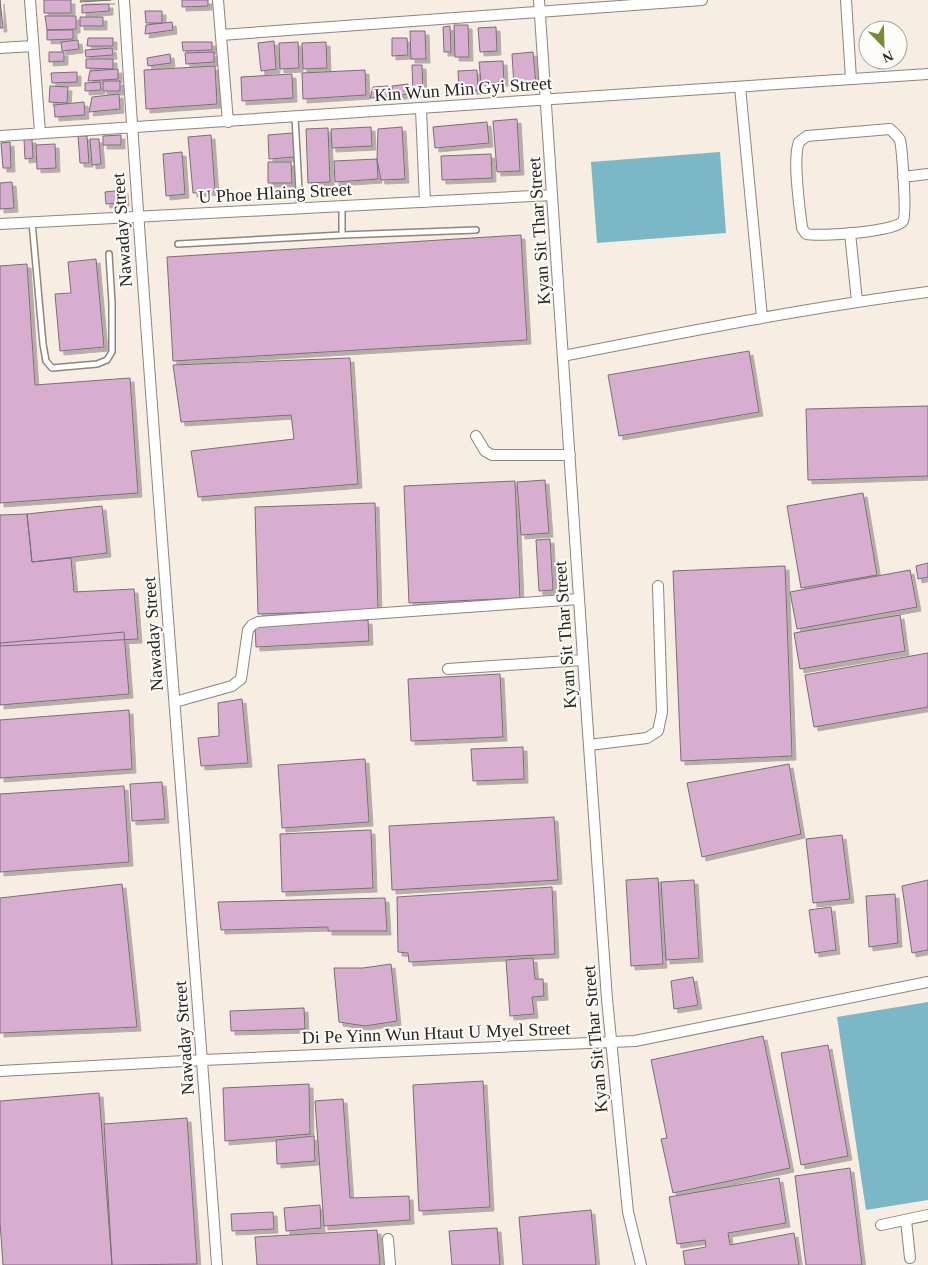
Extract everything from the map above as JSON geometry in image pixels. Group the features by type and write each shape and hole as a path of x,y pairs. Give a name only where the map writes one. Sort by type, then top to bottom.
{"street":[{"path":"30,0 40,133"},
{"name":"Nawaday Street","path":"124,0 137,216 217,1265"},
{"path":"218,0 228,122"},
{"name":"Kyan Sit Thar Street","path":"539,0 588,745 611,1042 628,1212 642,1265"},
{"path":"221,35 702,0"},
{"path":"846,0 851,79"},
{"path":"0,48 34,46"},
{"name":"Kin Wun Min Gyi Street","path":"0,136 928,74"},
{"path":"740,87 762,317"},
{"path":"421,109 425,202"},
{"path":"890,129 900,140 903,177 904,215 903,221 896,227 813,236 806,234 802,228 796,155 799,142 807,136 890,129"},
{"path":"903,177 928,174"},
{"name":"U Phoe Hlaing Street","path":"0,224 552,195"},
{"path":"850,233 857,301"},
{"path":"563,356 762,317 857,301 928,292"},
{"path":"476,436 485,451 492,455 570,455"},
{"path":"588,745 647,738 658,731 662,712 658,586"},
{"path":"174,702 232,686 241,679 248,630 258,622 579,599"},
{"path":"448,669 583,660"},
{"name":"Di Pe Yinn Wun Htaut U Myel Street","path":"0,1071 635,1041 928,982"},
{"path":"881,1225 928,1215"},
{"path":"906,1220 910,1258"},
{"path":"388,1239 390,1265"}],"lane":[{"path":"295,117 300,208"},
{"path":"342,206 342,235"},
{"path":"32,222 43,344 46,361 52,368 97,364 107,360 112,352 109,254"},
{"path":"178,244 476,230"}],"water":[{"path":"720,152 726,233 597,243 591,162"},
{"path":"928,1002 928,1200 866,1210 837,1017"}],"building":[{"path":"0,0 3,28 0,28"},
{"path":"44,0 71,0 71,13 44,13"},
{"path":"81,0 111,0 80,2"},
{"path":"182,0 208,0 208,6 182,7"},
{"path":"109,4 109,11 82,13 82,5"},
{"path":"145,11 162,11 162,23 146,23"},
{"path":"45,16 76,16 76,29 47,30"},
{"path":"80,17 103,17 103,26 80,26"},
{"path":"172,22 173,30 145,34 146,25"},
{"path":"454,25 468,25 469,57 455,57"},
{"path":"450,26 451,52 444,52 443,27"},
{"path":"496,27 497,51 480,52 478,28"},
{"path":"47,30 73,30 73,39 47,40"},
{"path":"410,31 425,31 426,59 411,59"},
{"path":"88,38 113,38 113,46 87,46"},
{"path":"392,38 407,38 408,55 392,56"},
{"path":"78,40 79,49 62,51 61,42"},
{"path":"274,41 276,69 261,71 258,43"},
{"path":"182,42 212,42 212,50 183,51"},
{"path":"298,42 299,68 280,69 279,43"},
{"path":"326,42 327,68 303,69 302,43"},
{"path":"112,48 113,55 86,57 85,50"},
{"path":"49,52 64,52 64,61 49,62"},
{"path":"214,52 214,62 186,64 185,53"},
{"path":"533,52 536,85 514,86 512,54"},
{"path":"170,54 171,63 148,66 147,58"},
{"path":"86,59 113,59 113,69 86,68"},
{"path":"503,61 504,82 481,83 479,62"},
{"path":"412,65 422,65 423,93 413,93"},
{"path":"215,66 217,104 146,109 144,70"},
{"path":"118,69 118,79 88,81 90,71"},
{"path":"365,70 366,95 303,99 302,73"},
{"path":"477,70 478,90 459,91 458,71"},
{"path":"77,72 77,82 52,83 51,73"},
{"path":"292,74 293,98 242,101 241,77"},
{"path":"103,81 120,81 120,91 103,91"},
{"path":"100,82 101,90 85,91 85,83"},
{"path":"408,84 409,94 393,96 392,86"},
{"path":"50,86 68,87 67,103 49,102"},
{"path":"388,86 389,97 370,98 373,87"},
{"path":"119,94 120,109 89,112 92,97"},
{"path":"84,102 85,115 55,117 54,105"},
{"path":"517,119 520,171 497,172 493,121"},
{"path":"487,122 489,143 435,148 433,127"},
{"path":"371,127 372,146 332,148 331,129"},
{"path":"402,127 405,179 381,180 377,159 378,129"},
{"path":"328,128 330,182 308,183 306,129"},
{"path":"293,133 294,157 269,159 268,135"},
{"path":"121,135 121,145 103,145 103,136"},
{"path":"211,135 215,191 193,193 188,137"},
{"path":"78,136 87,136 89,163 80,163"},
{"path":"24,139 32,139 33,158 25,159"},
{"path":"90,139 99,139 101,164 92,165"},
{"path":"10,142 11,168 3,168 1,143"},
{"path":"55,144 56,168 37,169 36,145"},
{"path":"182,152 185,194 166,196 163,154"},
{"path":"491,154 492,178 442,180 441,156"},
{"path":"377,159 378,179 335,182 334,161"},
{"path":"268,162 291,162 292,183 268,183"},
{"path":"12,182 14,208 0,209 0,183"},
{"path":"124,190 125,202 106,204 105,192"},
{"path":"521,235 527,340 173,361 167,257"},
{"path":"96,259 104,347 60,351 55,294 71,293 68,262"},
{"path":"27,264 35,385 130,378 138,493 0,503 0,266"},
{"path":"749,351 759,412 619,436 608,375"},
{"path":"350,358 358,484 198,497 191,451 294,439 291,415 181,422 173,365"},
{"path":"928,406 928,476 808,480 806,409"},
{"path":"545,480 549,533 521,535 517,482"},
{"path":"515,481 520,598 409,603 404,486"},
{"path":"863,493 877,575 801,588 787,506"},
{"path":"375,503 378,610 258,614 255,507"},
{"path":"102,506 107,553 32,562 27,514"},
{"path":"27,514 32,562 71,558 74,592 134,589 138,639 0,646 0,515"},
{"path":"550,539 553,590 539,591 536,540"},
{"path":"928,563 928,577 918,579 916,566"},
{"path":"785,566 792,756 681,761 673,571"},
{"path":"910,570 917,607 797,629 790,592"},
{"path":"900,615 905,651 800,669 794,633"},
{"path":"368,620 369,641 256,647 255,625"},
{"path":"124,632 129,694 0,705 0,643"},
{"path":"928,653 928,707 814,727 805,675"},
{"path":"500,674 503,737 411,741 408,679"},
{"path":"242,699 248,763 201,766 198,738 219,736 218,703"},
{"path":"129,710 132,769 0,778 0,720"},
{"path":"523,747 524,779 473,781 471,749"},
{"path":"365,759 369,822 282,828 278,765"},
{"path":"789,764 801,834 702,857 687,783"},
{"path":"162,782 165,819 132,821 130,784"},
{"path":"124,786 129,862 0,872 0,794"},
{"path":"554,817 558,880 392,890 389,826"},
{"path":"371,830 373,888 282,892 280,834"},
{"path":"842,835 850,899 813,903 806,839"},
{"path":"658,878 663,964 631,966 626,880"},
{"path":"694,880 699,958 666,960 661,882"},
{"path":"928,880 928,950 912,953 902,886"},
{"path":"122,884 137,1027 0,1033 0,898"},
{"path":"552,887 555,954 409,962 408,953 398,952 397,897"},
{"path":"895,894 898,943 869,947 866,896"},
{"path":"385,898 387,931 328,931 328,927 221,930 218,902"},
{"path":"831,907 836,950 815,953 809,910"},
{"path":"533,958 535,979 543,979 544,996 532,997 534,1014 510,1016 506,960"},
{"path":"391,964 397,1021 365,1026 339,1022 334,968 363,968"},
{"path":"693,977 698,1005 674,1009 671,981"},
{"path":"304,1008 305,1029 231,1031 230,1011"},
{"path":"763,1036 790,1168 673,1193 661,1139 667,1138 651,1060"},
{"path":"828,1045 848,1156 801,1165 781,1053"},
{"path":"483,1081 490,1207 419,1211 413,1085"},
{"path":"309,1084 310,1134 225,1141 223,1088"},
{"path":"99,1093 112,1265 3,1265 0,1222 0,1101"},
{"path":"343,1099 350,1198 409,1196 410,1220 324,1226 315,1101"},
{"path":"187,1118 197,1264 112,1265 104,1124"},
{"path":"314,1136 315,1161 277,1164 276,1140"},
{"path":"850,1168 862,1265 806,1265 795,1176"},
{"path":"779,1178 786,1223 728,1233 730,1245 794,1233 799,1265 685,1265 683,1251 706,1247 705,1240 677,1244 669,1197"},
{"path":"320,1205 321,1228 286,1231 284,1208"},
{"path":"591,1210 596,1265 523,1265 519,1217"},
{"path":"273,1212 274,1229 232,1231 231,1214"},
{"path":"497,1228 500,1265 452,1265 449,1231"},
{"path":"377,1230 380,1265 257,1265 255,1237"}]}
